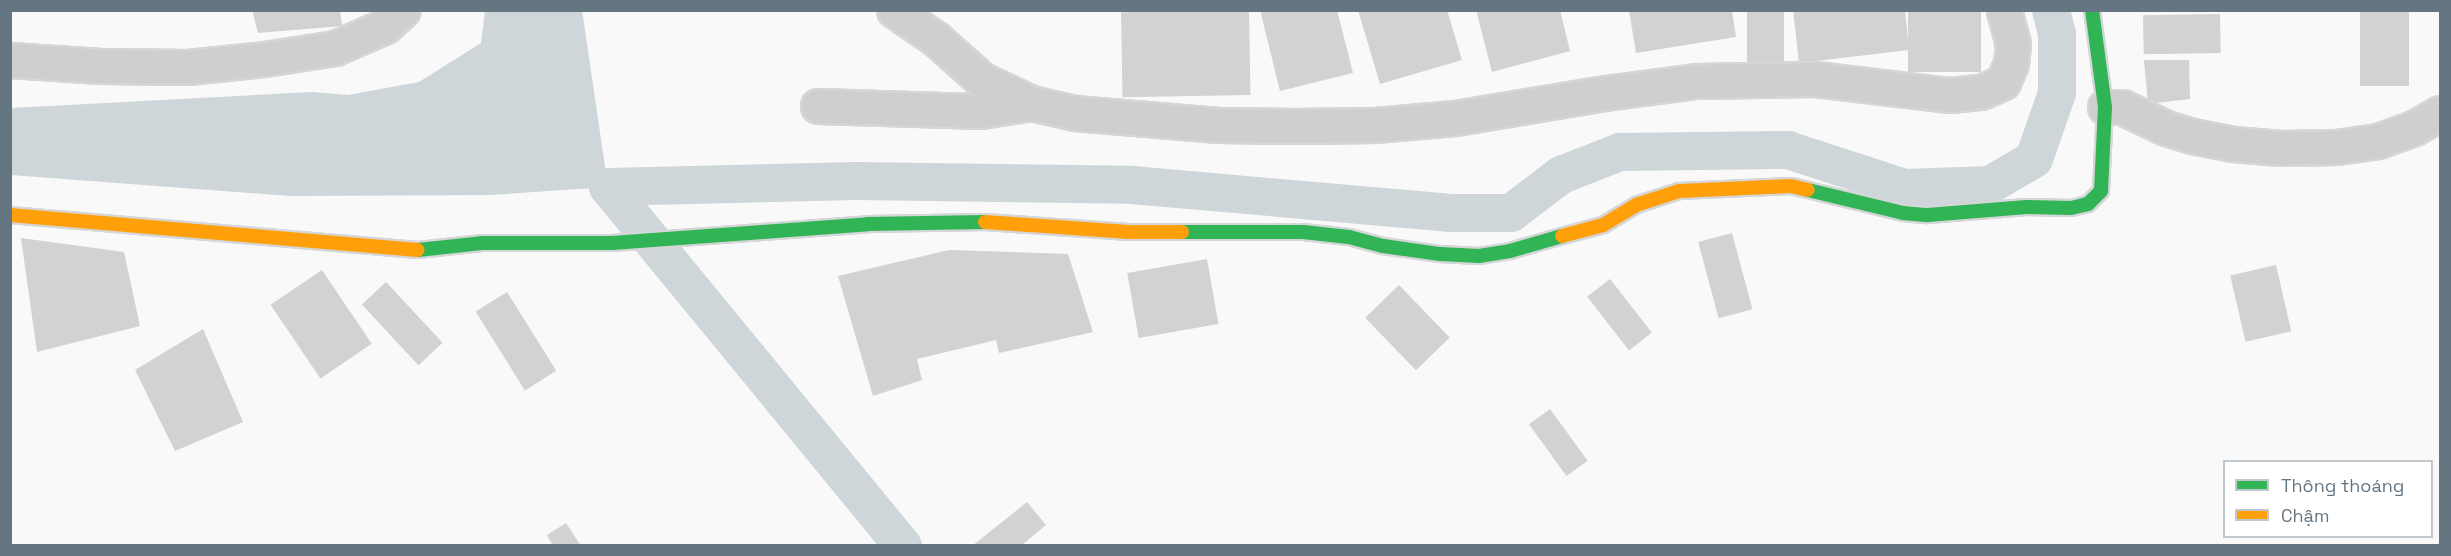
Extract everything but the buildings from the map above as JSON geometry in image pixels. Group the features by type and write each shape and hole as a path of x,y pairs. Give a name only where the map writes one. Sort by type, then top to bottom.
{"street":[{"path":"10,60 101,66 188,67 264,59 335,48 385,26 403,10"},
{"path":"894,10 936,39 982,80 1031,103 1086,114 1218,125 1295,126 1375,124 1455,118 1605,93 1696,81 1815,79 1950,95 1981,92 2003,82 2011,63 2013,44 2004,10"},
{"path":"10,215 413,251 482,243 612,243 708,238 868,224 995,222 1129,232 1303,232 1349,237 1383,246 1440,254 1479,256 1510,251 1603,225 1636,205 1679,191 1791,186 1904,213 1960,214 2027,207 2071,208 2088,204 2101,191 2104,122 2092,10"},
{"path":"818,106 981,111 1031,103"},
{"path":"2104,122 2122,107 2166,128 2233,144 2281,148 2336,147 2378,141 2414,128 2440,113"}],"shaded area":[{"path":"582,10 608,187 491,195 291,196 11,175 11,108 312,92 348,95 419,82 481,43 485,11"}],"waterway":[{"path":"608,187 856,181 1132,185 1449,213 1511,213 1561,175 1620,152 1788,150 1904,188 1990,185 2034,159 2057,93 2057,34 2051,10"},
{"path":"608,187 903,546"}],"traffic: fast":[{"path":"1808,190 1903,213 1928,215 2027,207 2071,208 2088,204 2101,191 2105,107 2092,10"},
{"path":"418,250 482,243 612,243 868,224 985,222"},
{"path":"1182,232 1303,232 1349,237 1383,246 1440,254 1479,256 1510,251 1562,236"}],"traffic: slow":[{"path":"1562,236 1603,225 1636,205 1679,191 1791,186 1808,190"},
{"path":"10,215 418,250"},
{"path":"985,222 1129,232 1182,232"}]}
